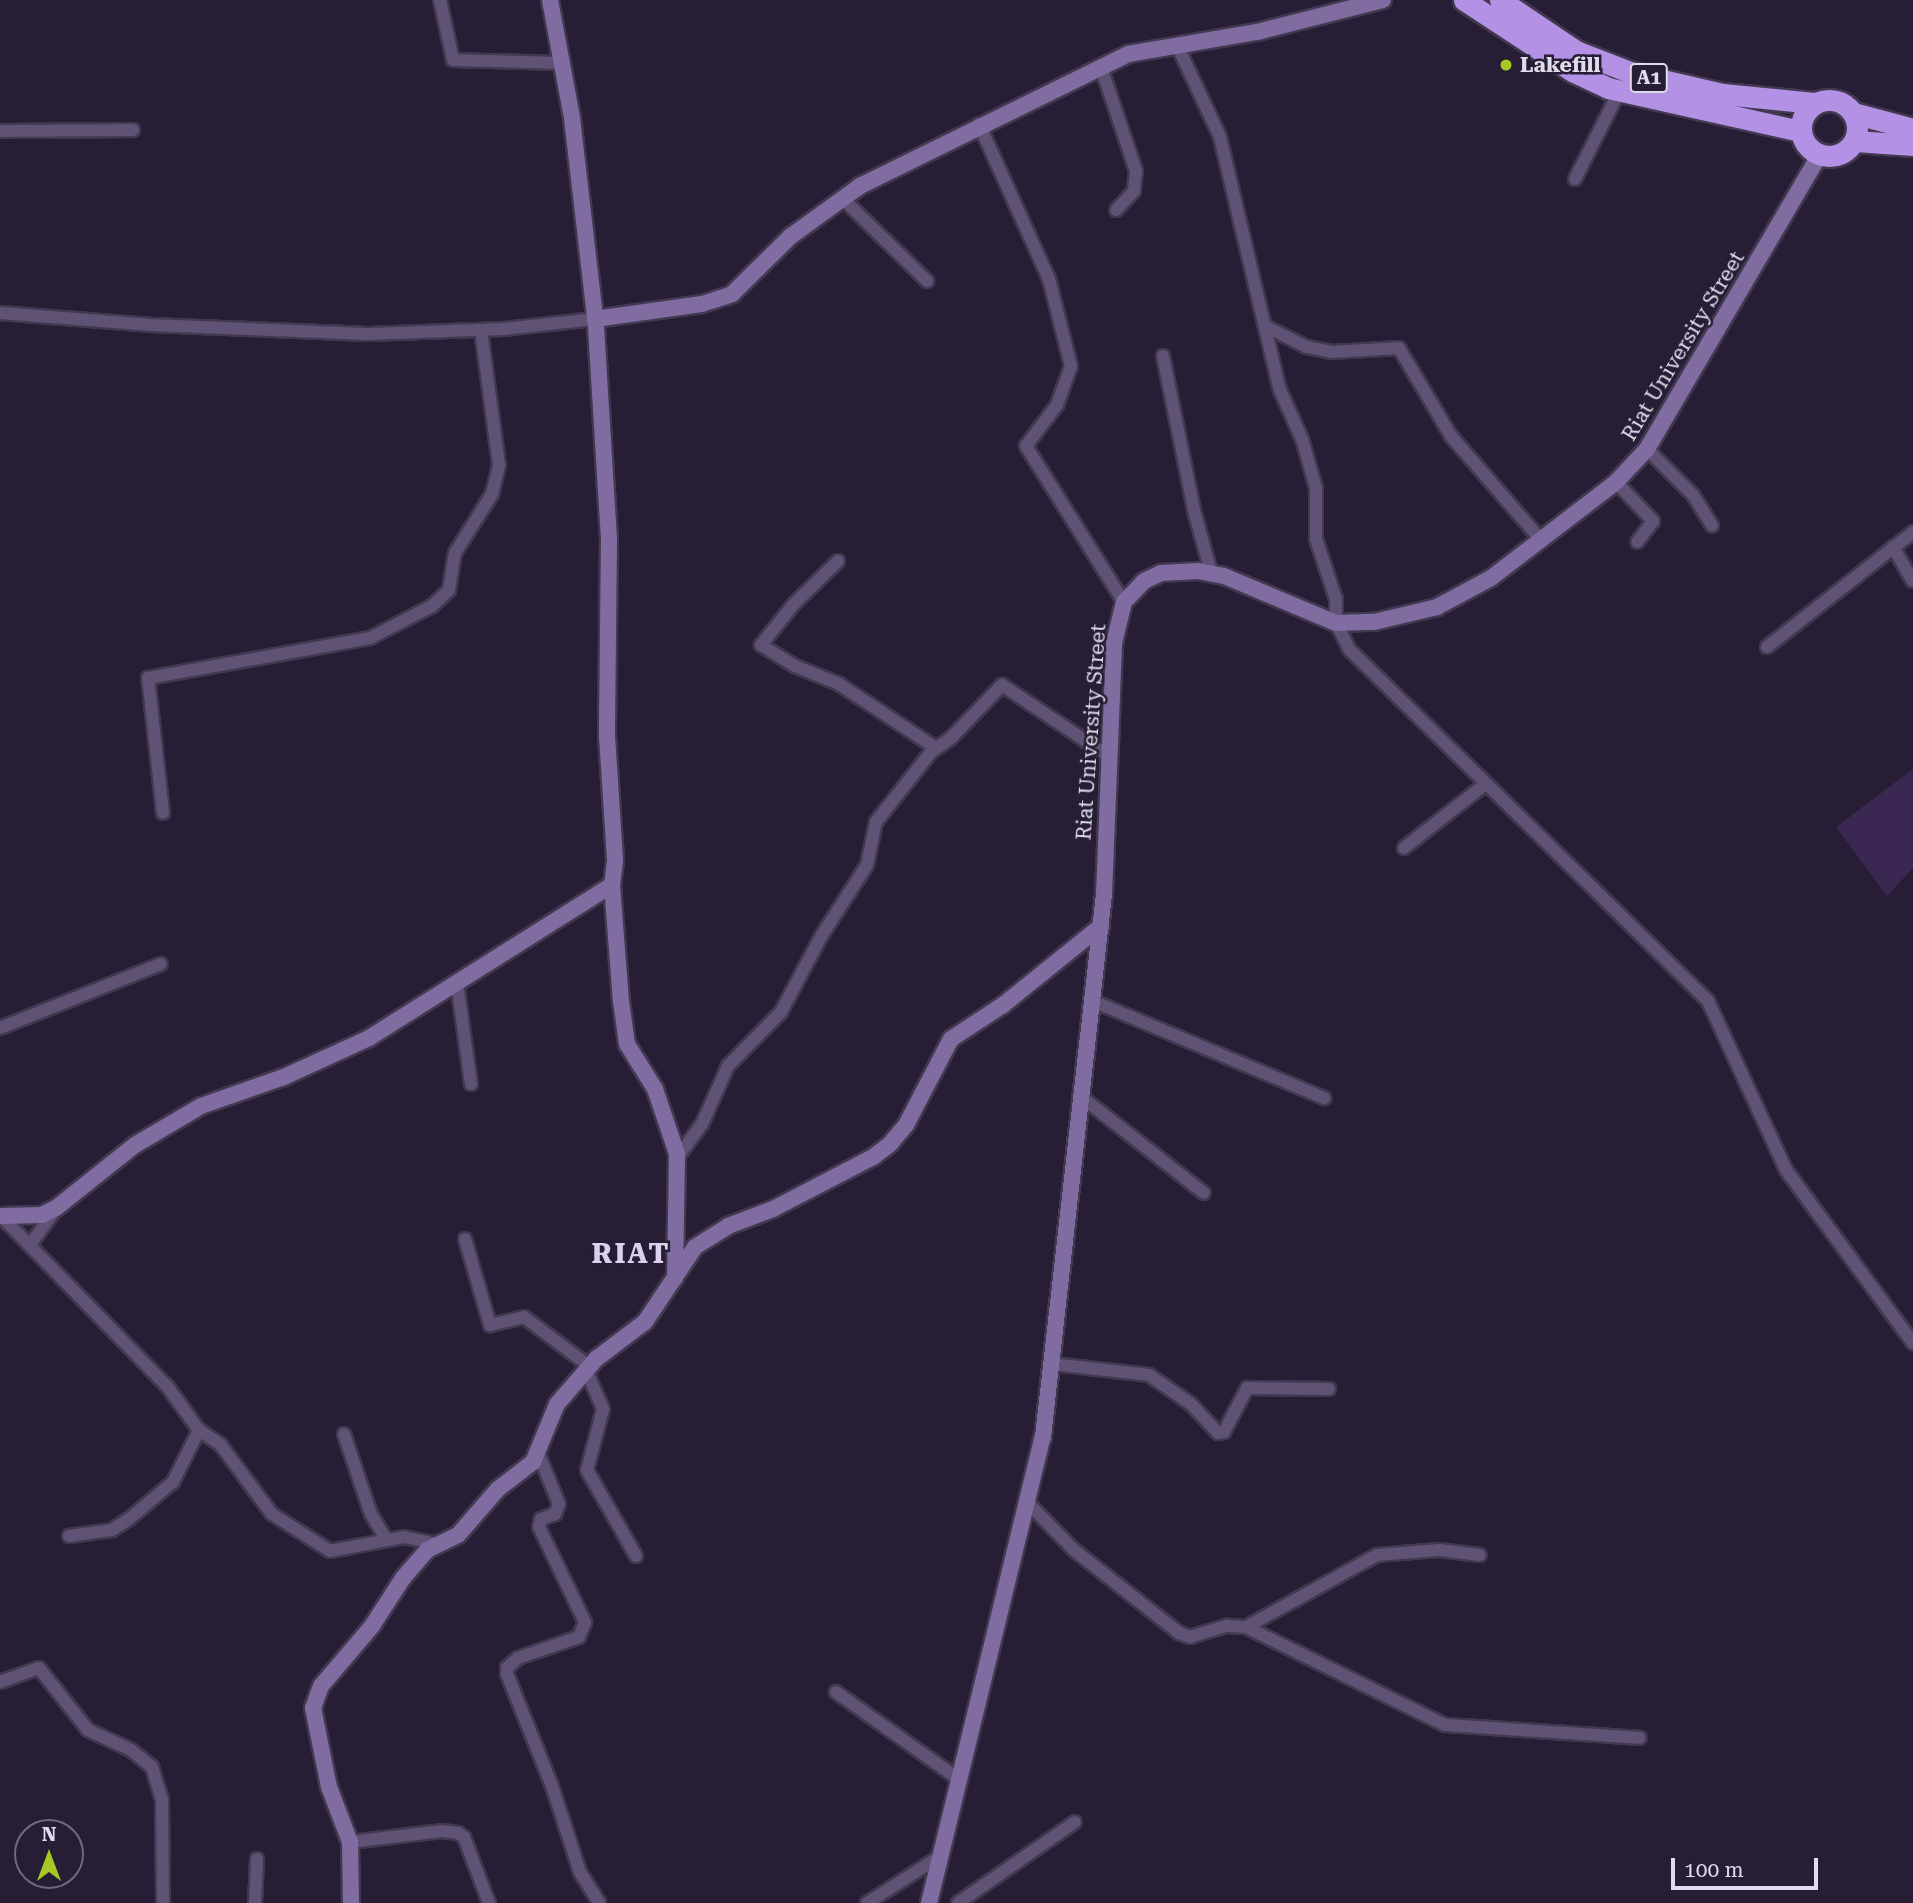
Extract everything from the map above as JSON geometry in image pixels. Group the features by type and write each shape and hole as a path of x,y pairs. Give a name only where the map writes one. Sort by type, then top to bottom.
{"highway":[{"name":"A1","path":"1464,0 1572,71 1619,92 1801,131"},
{"name":"A1","path":"1500,0 1576,51 1632,73 1723,94 1815,103 1838,101 1853,113 1913,129"},
{"path":"1815,103 1804,114 1801,131 1808,147 1820,154 1841,153 1855,141 1913,145"},
{"path":"1853,113 1855,141"}],"street":[{"path":"440,0 453,60 560,63"},
{"path":"550,0 572,118 595,319 609,538 606,689 615,861 611,885 627,1044 655,1089 677,1158 675,1280"},
{"path":"0,313 270,331 481,330 595,319 702,304 732,294 791,236 842,198 979,124 1128,54 1257,32 1383,0"},
{"path":"1177,45 1220,137 1280,390 1302,439 1316,488 1315,534 1336,598 1336,623 1360,662 1708,1001 1786,1170 1913,1343"},
{"path":"1101,67 1136,171 1134,191 1116,210"},
{"path":"1575,179 1619,92"},
{"path":"979,124 1049,279 1071,366 1057,405 1026,446 1124,602"},
{"path":"0,131 133,130"},
{"name":"Riat University Street","path":"929,1903 957,1777 1028,1503 1053,1364 1094,1002 1101,926 1114,643 1124,602 1144,581 1161,573 1211,572 1336,623 1390,621 1437,607 1491,578 1615,482 1647,449 1820,154"},
{"path":"842,198 928,281"},
{"path":"1265,326 1307,347 1332,352 1399,348 1451,436 1541,540"},
{"path":"163,813 148,678 370,638 432,606 449,590 455,553 492,494 499,465 481,330"},
{"path":"1163,356 1195,514 1211,572"},
{"path":"1647,449 1693,495 1712,525"},
{"path":"1615,482 1653,521 1636,542"},
{"path":"1767,647 1913,531"},
{"path":"1893,547 1913,581"},
{"path":"838,561 794,604 761,645 795,666 839,684 936,748"},
{"path":"677,1158 702,1125 728,1066 781,1012 822,935 867,865 876,822 936,748 1005,684 1107,755"},
{"path":"1404,848 1485,785"},
{"path":"1,1216 42,1214 56,1208 135,1145 201,1106 341,1053 611,885"},
{"path":"351,1903 351,1842 329,1787 313,1708 321,1686 372,1626 403,1578 437,1544 468,1526 498,1489 539,1455 551,1412 587,1368 645,1322 699,1242 728,1226 774,1209 890,1144 906,1125 951,1039 1003,1005 1101,926"},
{"path":"0,1028 161,964"},
{"path":"457,983 471,1084"},
{"path":"1094,1002 1324,1098"},
{"path":"1084,1099 1204,1193"},
{"path":"30,1245 56,1208"},
{"path":"1,1216 167,1386 199,1430 220,1444 272,1514 316,1545 342,1552 386,1539 404,1537 437,1544"},
{"path":"465,1239 490,1325 524,1317 587,1368 603,1409 587,1470 636,1556"},
{"path":"1053,1364 1149,1375 1191,1404 1210,1429 1221,1433 1247,1388 1329,1389"},
{"path":"69,1536 113,1530 129,1518 173,1482 199,1430"},
{"path":"344,1434 372,1514 386,1539"},
{"path":"539,1455 559,1504 555,1514 541,1519 539,1527 585,1622 579,1637 518,1658 507,1668 507,1674 556,1797 580,1872 599,1903"},
{"path":"1028,1503 1074,1550 1171,1630 1190,1637 1227,1626 1246,1627 1445,1725 1640,1738"},
{"path":"1246,1627 1377,1555 1439,1550 1480,1555"},
{"path":"0,1682 38,1668 88,1730 131,1750 152,1767 162,1800 163,1903"},
{"path":"836,1692 957,1777"},
{"path":"958,1903 1075,1822"},
{"path":"351,1842 442,1830 458,1833 464,1837 489,1903"},
{"path":"867,1903 939,1857"},
{"path":"255,1903 257,1859"}],"shaded area":[{"path":"1913,769 1913,868 1887,896 1836,827"}],"place":[{"name":"Lakefill","path":"1506,65"}],"district":[{"name":"RIAT","path":"631,1254"}]}
